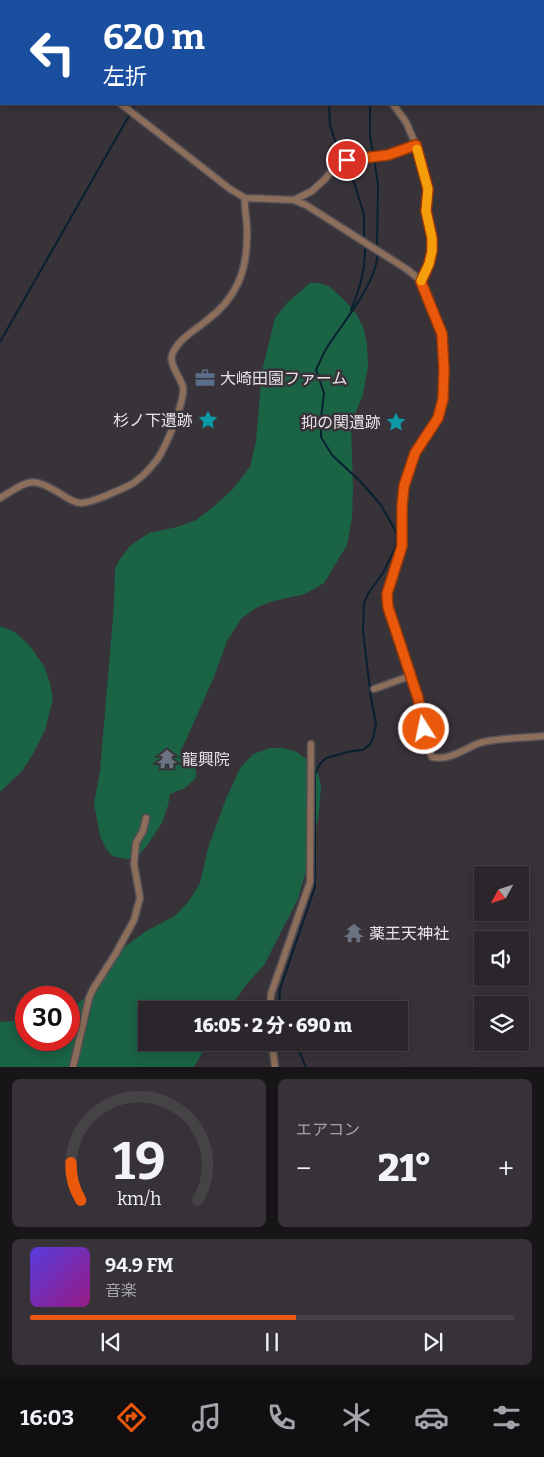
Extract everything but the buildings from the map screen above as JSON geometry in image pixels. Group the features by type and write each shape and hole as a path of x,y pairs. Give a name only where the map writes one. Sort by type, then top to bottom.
{"street":[{"path":"122,105 230,189 245,198 294,200 306,205 408,270 421,282 442,334 443,399 438,418 415,453 406,478 402,506 402,546 387,594 388,607 418,698 426,745 432,757 437,758 456,754 482,741 544,736"},
{"path":"394,105 406,122 416,145 428,189 426,211 432,238 432,251 429,264 421,282"},
{"path":"294,200 312,191 325,180 338,163 347,160 388,155 416,145"},
{"path":"0,498 30,482 38,482 74,502 91,501 140,479 156,461 175,420 183,396 172,356 186,336 226,304 241,278 246,257 248,234 244,212 245,198"},
{"path":"374,689 410,676"},
{"path":"271,1001 271,994 310,882 311,744"},
{"path":"73,1067 89,998 127,936 134,920 140,898 134,858 136,844 143,831 146,818"},
{"path":"273,1051 274,1067"}],"green space":[{"path":"310,283 320,283 330,287 346,302 357,315 364,329 367,346 368,366 363,395 351,423 353,490 352,518 347,545 324,583 305,594 270,602 256,608 242,618 227,641 214,677 181,750 186,767 196,764 196,778 185,788 170,794 162,823 146,847 135,858 126,859 112,856 100,836 94,803 100,771 114,605 115,569 130,546 149,533 177,527 196,520 212,508 232,490 250,467 256,441 262,371 275,318 287,303"},
{"path":"0,626 15,632 30,646 44,666 53,699 45,730 33,754 22,771 0,792"},
{"path":"270,748 284,748 297,752 311,763 318,773 321,786 313,846 298,899 264,965 245,986 235,1001 138,1001 138,1051 203,1051 194,1067 0,1067 0,1022 15,1021 15,1051 80,1051 80,1002 93,987 99,973 112,958 148,930 175,916 189,901 200,883 208,848 226,799 240,768 253,754"}],"waterway":[{"path":"133,110 134,105"},
{"path":"329,105 330,125 341,159"},
{"path":"370,105 370,136 373,154"},
{"path":"0,342 130,114"},
{"path":"374,158 378,185 377,248"},
{"path":"343,164 354,182 364,215 364,240"},
{"path":"351,310 362,278 365,244"},
{"path":"279,1001 280,989 315,887 315,774 320,764 326,758 363,750 370,744 376,724 363,631 364,603 384,571 396,546 397,536 381,505 361,482 332,455 321,437 324,393 316,370 326,349 366,290 376,265 378,253"},
{"path":"299,1051 306,1067"}],"slow traffic":[{"path":"417,149 428,189 426,211 432,238 429,264 421,281"}],"place":[{"name":"大崎田園ファーム","path":"205,378"},
{"name":"杉ノ下遺跡","path":"208,420"},
{"name":"抑の関遺跡","path":"396,422"},
{"name":"龍興院","path":"167,759"},
{"name":"薬王天神社","path":"354,933"}],"route":[{"path":"347,160 388,155 416,145 428,189 426,211 432,238 432,251 429,264 421,282 442,334 443,399 438,418 415,453 404,486 402,546 387,594 388,607 418,698 424,729"}]}
